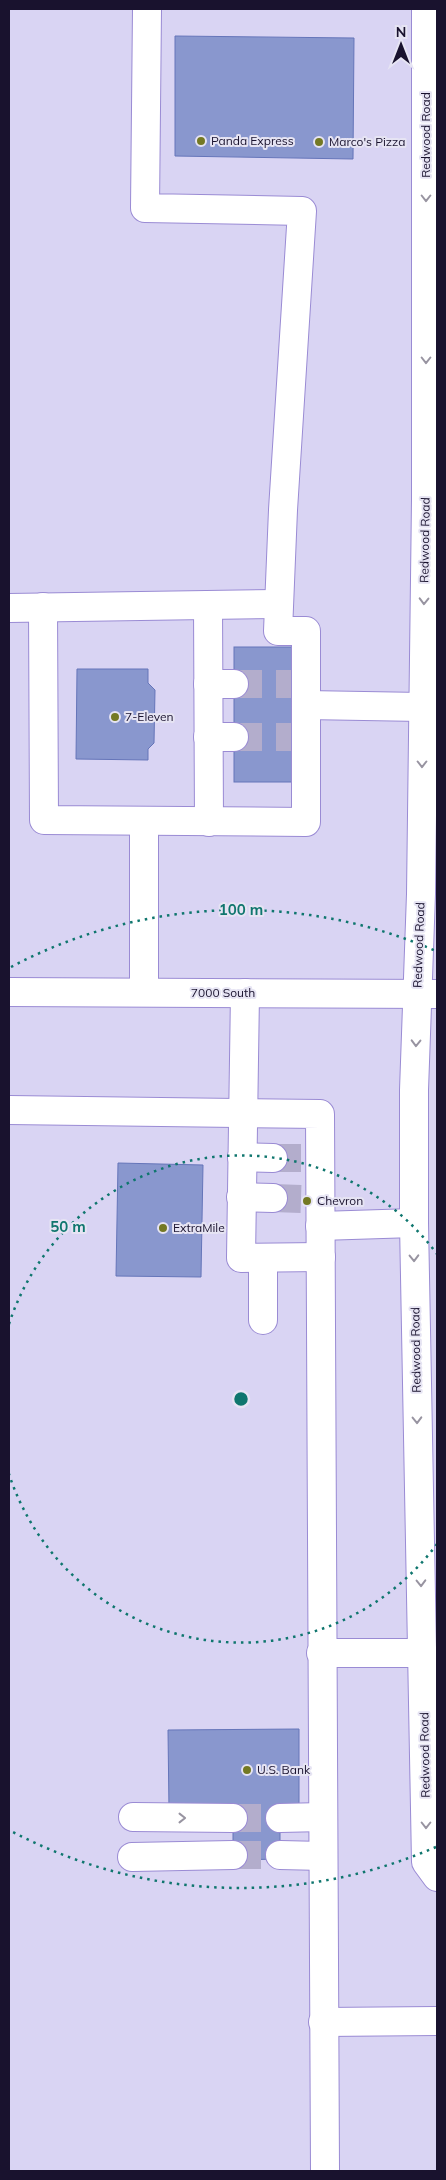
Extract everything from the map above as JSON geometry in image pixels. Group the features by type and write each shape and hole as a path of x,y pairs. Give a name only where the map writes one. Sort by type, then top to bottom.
{"main road":[{"path":"43,607 44,820 306,822 300,737 306,631 278,631 278,604 302,211 145,208 147,9"},
{"name":"Redwood Road","path":"426,9 426,500 421,904 427,994 414,1223 426,1862 437,1877"},
{"path":"9,608 278,604"},
{"path":"208,605 221,684 221,737 209,822"},
{"path":"302,691 422,707"},
{"path":"144,822 144,992"},
{"name":"7000 South","path":"9,992 427,994"},
{"path":"245,993 241,1258 320,1257"},
{"path":"9,1110 320,1114 313,1159 320,1257 324,2171"},
{"path":"242,1157 273,1158"},
{"path":"241,1197 273,1198"},
{"path":"315,1208 414,1223"},
{"path":"263,1258 264,1320"},
{"path":"321,1653 423,1653"},
{"path":"133,1838 233,1837"},
{"path":"323,1838 280,1838 323,1838"},
{"path":"323,2022 437,2021"}],"building":[{"path":"175,36 354,38 353,159 175,156"},
{"path":"234,647 294,647 294,782 234,782"},
{"name":"7-Eleven","path":"77,669 148,669 148,683 155,690 154,743 148,749 148,760 76,759"},
{"path":"118,1163 203,1165 201,1277 116,1276"},
{"path":"299,1729 299,1811 280,1811 280,1859 233,1860 233,1818 169,1811 168,1730"}],"tunnel":[{"path":"234,684 294,684"},
{"path":"234,737 294,737"},
{"path":"273,1158 305,1158"},
{"path":"273,1198 304,1199"},
{"path":"233,1818 280,1818"},
{"path":"233,1855 280,1855"}],"place":[{"name":"Panda Express","path":"201,141"},
{"name":"Marco's Pizza","path":"319,142"},
{"name":"7-Eleven","path":"115,717"},
{"name":"Chevron","path":"307,1201"},
{"name":"ExtraMile","path":"163,1228"},
{"name":"U.S. Bank","path":"247,1770"}]}
